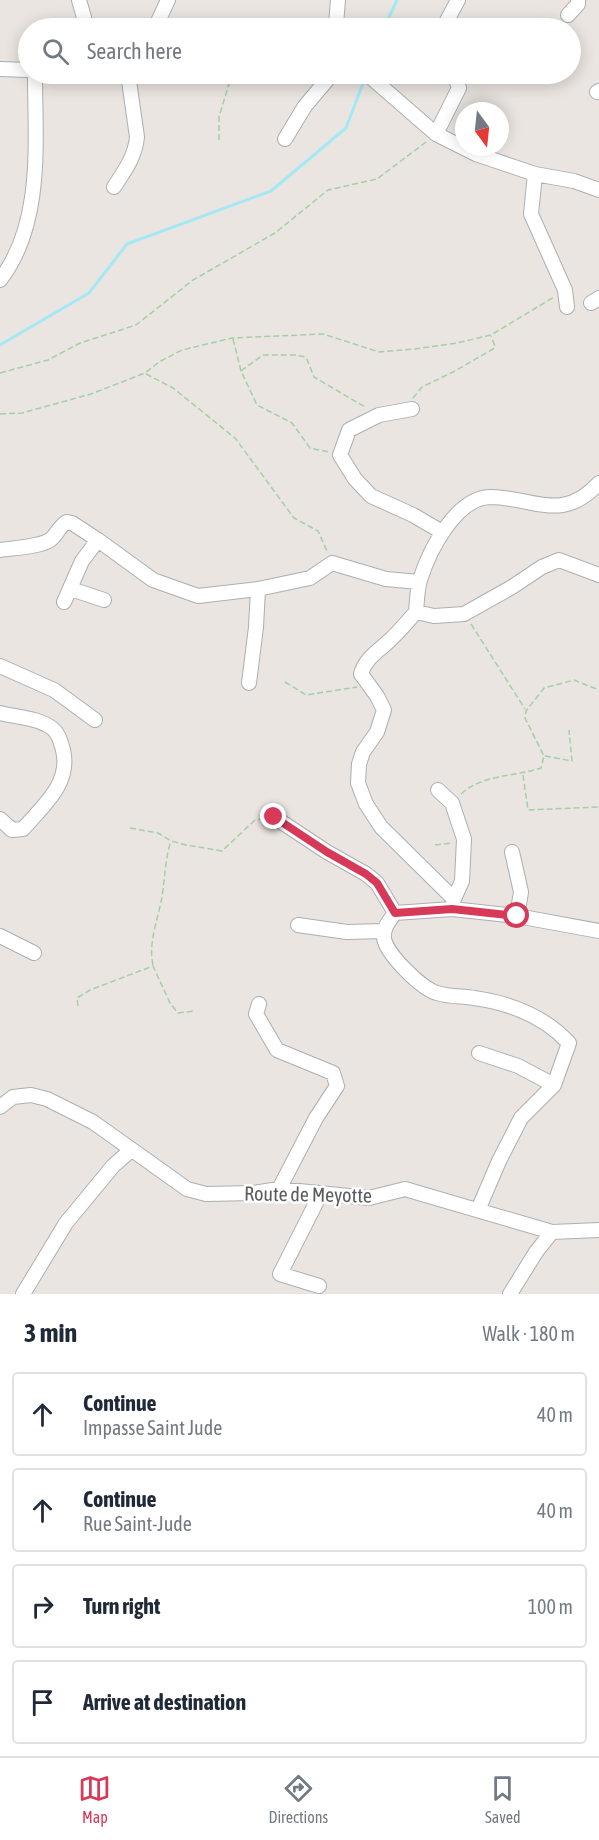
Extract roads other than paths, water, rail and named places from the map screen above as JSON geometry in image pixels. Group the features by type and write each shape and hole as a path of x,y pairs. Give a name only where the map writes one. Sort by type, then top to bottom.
{"street":[{"path":"79,0 84,18"},
{"path":"160,18 168,0"},
{"path":"336,18 338,0"},
{"path":"448,18 458,0"},
{"path":"568,15 578,4 578,0"},
{"path":"0,69 18,70"},
{"path":"0,280 8,270 25,229 33,192 35,84"},
{"path":"114,187 133,157 136,144 137,136 129,84"},
{"path":"285,140 305,106 324,84"},
{"path":"379,84 436,134 476,154 535,174 574,181 599,190"},
{"path":"436,134 459,88 458,84"},
{"path":"535,174 531,214 566,291 567,307"},
{"path":"408,410 379,415 349,430 340,455 355,479 371,496 413,515 442,532"},
{"path":"453,904 381,827 366,804 358,783 358,764 363,752 377,732 384,710 377,696 361,675 363,665 416,612 419,582 432,548 442,532 472,502 489,497 562,506 579,500 599,483"},
{"path":"0,550 50,540 61,524 67,522 98,540 153,580 198,596 258,589 310,578 332,563 386,579 419,582"},
{"path":"98,540 82,561 67,596 104,600"},
{"path":"416,612 434,616 464,614 542,567 559,560 599,575"},
{"path":"249,682 258,589"},
{"path":"0,666 54,690 95,720"},
{"path":"0,713 40,723 54,730 60,740 66,762 60,785 24,829 12,830 0,819"},
{"path":"438,790 452,803 464,839 462,881 453,904"},
{"path":"274,817 327,852 366,874 377,883 395,913"},
{"path":"512,852 520,892 517,916"},
{"path":"478,1210 521,1118 554,1085 569,1042 555,1028 531,1014 499,1002 436,993 416,980 392,954 386,946 384,931 395,913 453,904 599,931"},
{"path":"298,925 348,932 384,931"},
{"path":"0,936 34,953"},
{"path":"259,1004 256,1014 277,1050 333,1072 337,1086 316,1118 279,1189"},
{"path":"479,1053 518,1066 554,1085"},
{"name":"Route de Meyotte","path":"0,1107 13,1097 31,1095 47,1099 93,1122 187,1189 206,1194 253,1193 279,1189 369,1198 405,1189 552,1232 599,1230"},
{"path":"24,1294 66,1223 113,1166 131,1150"},
{"path":"319,1286 280,1274 321,1193"},
{"path":"510,1294 536,1252 552,1232"}],"waterway":[{"path":"389,18 397,0"},
{"path":"0,345 89,293 127,244 271,191 346,128 363,84"}]}
